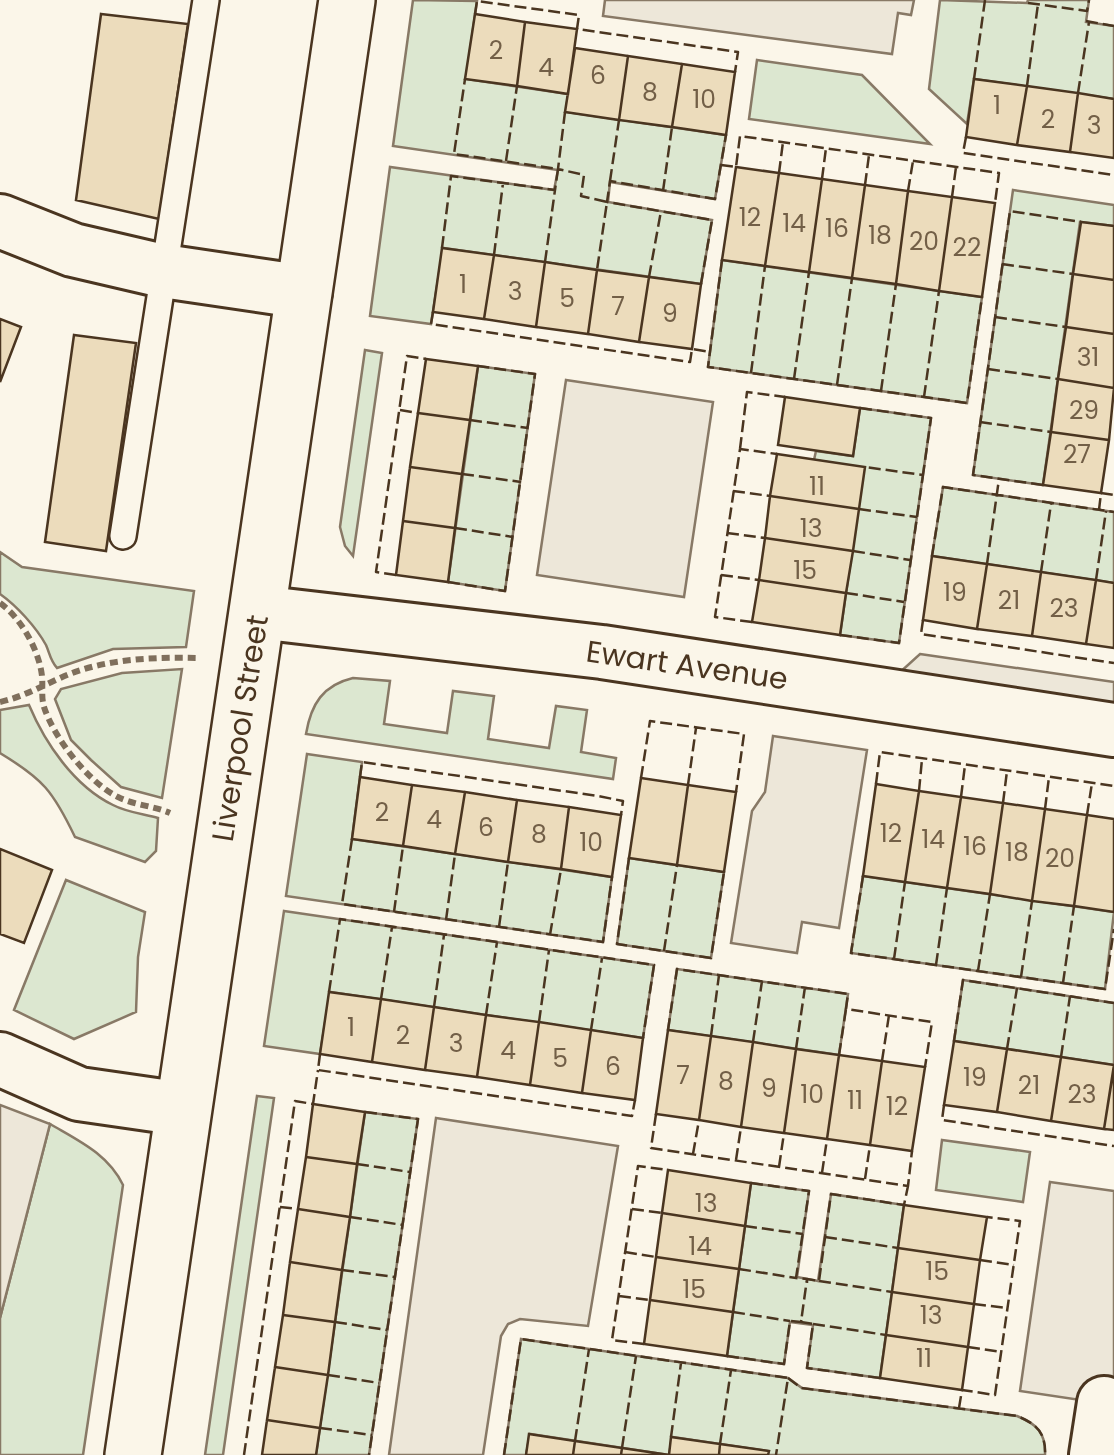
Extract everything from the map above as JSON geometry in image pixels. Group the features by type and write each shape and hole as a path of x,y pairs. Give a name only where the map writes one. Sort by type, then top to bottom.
{"street":[{"name":"Liverpool Street","path":"132,1455 348,0"},
{"path":"0,222 72,250 163,271 305,292"},
{"name":"Ewart Avenue","path":"258,612 602,652 1114,730"},
{"path":"0,1059 80,1094 183,1109"},
{"path":"1096,1455 1104,1403"}],"lane":[{"path":"123,536 206,0"}],"path":[{"path":"0,603 36,650 42,702 65,748 117,796 172,814"},
{"path":"0,702 43,688 59,678 117,661 196,658"}],"green space":[{"path":"413,0 477,1 466,79 568,94 566,112 726,135 715,199 610,182 608,202 712,220 701,284 443,248 431,324 370,316 390,167 554,190 558,170 393,146"},
{"path":"940,0 1089,0 1086,22 1114,26 1114,99 974,79 967,124 929,89"},
{"path":"757,60 862,75 930,144 749,119"},
{"path":"1013,190 1114,205 1114,226 1080,222 1043,485 973,475"},
{"path":"722,260 982,297 967,403 708,367"},
{"path":"365,350 382,353 353,556 345,546 340,527"},
{"path":"478,366 535,374 505,591 448,582"},
{"path":"860,408 931,418 899,643 840,635 864,468 814,460 816,451 853,456"},
{"path":"943,487 1114,512 1114,583 932,556"},
{"path":"0,552 22,567 194,591 186,647 113,649 57,668 37,631 0,594"},
{"path":"182,669 162,798 121,787 71,740 55,699 61,689 122,673"},
{"path":"353,678 390,681 384,724 447,733 453,691 494,696 488,739 549,748 556,706 587,710 581,752 616,758 613,779 306,734 320,697 334,685"},
{"path":"29,705 52,748 86,787 118,807 158,818 156,851 145,862 75,837 45,788 0,753 0,710"},
{"path":"307,754 362,762 352,839 612,877 603,942 286,896"},
{"path":"629,858 724,872 711,958 617,944"},
{"path":"863,876 1114,912 1105,989 851,953"},
{"path":"66,880 145,912 136,1012 74,1039 14,1010"},
{"path":"284,911 654,965 643,1038 330,992 320,1054 264,1046"},
{"path":"677,969 848,994 839,1055 668,1030"},
{"path":"963,980 1114,1003 1114,1065 954,1041"},
{"path":"257,1096 274,1098 223,1455 205,1455"},
{"path":"365,1112 418,1119 369,1455 316,1455"},
{"path":"50,1124 101,1157 123,1185 83,1455 0,1455 0,1318"},
{"path":"942,1140 1030,1152 1023,1202 936,1190"},
{"path":"751,1183 809,1191 797,1277 818,1281 831,1194 904,1205 880,1378 807,1368 813,1325 790,1322 784,1364 727,1356"},
{"path":"521,1339 788,1378 802,1388 1017,1416 1039,1430 1045,1455 768,1455 768,1451 672,1437 669,1455 530,1434 526,1455 504,1455"}],"shaded area":[{"path":"605,0 914,0 911,15 898,13 892,54 603,16"},
{"path":"566,380 713,402 684,597 537,575"},
{"path":"920,654 1114,682 1114,705 897,675"},
{"path":"773,736 867,750 839,928 802,922 797,953 731,943 752,811 765,792"},
{"path":"0,1105 50,1124 0,1318"},
{"path":"436,1118 618,1146 588,1326 520,1319 508,1324 501,1336 483,1455 389,1455"},
{"path":"1050,1182 1114,1191 1114,1405 1020,1391"}],"building":[{"path":"101,14 188,24 159,219 76,200"},
{"path":"475,14 525,22 517,86 465,79"},
{"path":"525,22 577,29 568,94 517,86"},
{"path":"575,48 628,56 619,120 565,112"},
{"path":"628,56 682,64 672,127 619,120"},
{"path":"682,64 735,72 726,135 672,127"},
{"path":"974,79 1027,86 1017,145 966,137"},
{"path":"1027,86 1078,93 1070,152 1017,145"},
{"path":"1078,93 1114,99 1114,158 1070,152"},
{"path":"736,167 779,173 765,266 722,260"},
{"path":"779,173 822,179 809,272 765,266"},
{"path":"822,179 865,185 852,278 809,272"},
{"path":"865,185 908,191 896,284 852,278"},
{"path":"908,191 952,197 939,291 896,284"},
{"path":"952,197 995,203 982,297 939,291"},
{"path":"1081,222 1114,226 1114,280 1073,274"},
{"path":"442,248 494,255 484,319 433,312"},
{"path":"494,255 545,262 536,327 484,319"},
{"path":"545,262 597,270 588,334 536,327"},
{"path":"597,270 649,277 639,342 588,334"},
{"path":"1073,274 1114,280 1114,334 1066,327"},
{"path":"649,277 701,284 692,349 639,342"},
{"path":"0,319 21,327 0,382"},
{"path":"1066,327 1114,334 1114,388 1058,379"},
{"path":"74,335 136,343 106,551 45,542"},
{"path":"426,359 478,366 470,420 418,413"},
{"path":"1058,379 1114,388 1109,440 1051,432"},
{"path":"785,397 860,408 853,456 778,445"},
{"path":"418,413 470,420 462,474 410,467"},
{"path":"1051,432 1109,440 1101,493 1043,485"},
{"path":"777,454 865,467 859,509 770,496"},
{"path":"410,467 462,474 455,528 403,521"},
{"path":"770,496 859,509 853,551 765,538"},
{"path":"403,521 455,528 448,582 396,575"},
{"path":"765,538 853,551 846,593 759,580"},
{"path":"932,556 987,564 977,629 923,620"},
{"path":"987,564 1041,572 1032,636 977,629"},
{"path":"1041,572 1096,580 1086,644 1032,636"},
{"path":"759,580 846,593 840,635 752,622"},
{"path":"1096,580 1114,583 1114,648 1086,644"},
{"path":"360,777 412,785 403,846 352,839"},
{"path":"641,778 688,785 677,865 629,858"},
{"path":"876,784 919,791 905,882 863,876"},
{"path":"412,785 465,792 455,854 403,846"},
{"path":"688,785 736,792 724,872 677,865"},
{"path":"919,791 961,797 947,888 905,882"},
{"path":"465,792 517,800 508,862 455,854"},
{"path":"961,797 1003,803 990,894 947,888"},
{"path":"517,800 569,807 561,869 508,862"},
{"path":"1003,803 1045,809 1032,901 990,894"},
{"path":"569,807 621,815 612,877 561,869"},
{"path":"1045,809 1087,815 1074,906 1032,901"},
{"path":"1087,815 1114,819 1114,912 1074,906"},
{"path":"0,849 52,870 24,943 0,934"},
{"path":"329,992 381,999 372,1062 320,1054"},
{"path":"381,999 434,1007 425,1070 372,1062"},
{"path":"434,1007 486,1015 477,1077 425,1070"},
{"path":"486,1015 539,1022 530,1085 477,1077"},
{"path":"539,1022 591,1030 582,1093 530,1085"},
{"path":"591,1030 643,1038 635,1100 582,1093"},
{"path":"668,1030 711,1036 699,1120 656,1114"},
{"path":"711,1036 753,1042 741,1127 699,1120"},
{"path":"954,1041 1007,1049 997,1112 944,1105"},
{"path":"753,1042 796,1049 784,1133 741,1127"},
{"path":"796,1049 839,1055 827,1139 784,1133"},
{"path":"1007,1049 1061,1057 1051,1121 997,1112"},
{"path":"839,1055 882,1061 870,1145 827,1139"},
{"path":"1061,1057 1114,1065 1104,1129 1051,1121"},
{"path":"882,1061 925,1067 912,1151 870,1145"},
{"path":"1114,1067 1114,1130 1104,1129"},
{"path":"313,1104 365,1112 357,1164 306,1157"},
{"path":"306,1157 357,1164 350,1217 298,1209"},
{"path":"668,1170 751,1183 745,1226 662,1213"},
{"path":"904,1205 987,1217 980,1260 898,1248"},
{"path":"298,1209 350,1217 342,1270 290,1262"},
{"path":"662,1213 745,1226 739,1269 656,1257"},
{"path":"898,1248 980,1260 974,1304 892,1292"},
{"path":"656,1257 739,1269 733,1312 650,1300"},
{"path":"290,1262 342,1270 335,1322 283,1315"},
{"path":"892,1292 974,1304 968,1347 886,1335"},
{"path":"650,1300 733,1312 727,1356 644,1344"},
{"path":"283,1315 335,1322 328,1375 275,1367"},
{"path":"886,1335 968,1347 962,1390 880,1378"},
{"path":"275,1367 328,1375 320,1428 267,1420"},
{"path":"267,1420 320,1428 316,1455 262,1455"},
{"path":"529,1434 575,1441 573,1455 526,1455"},
{"path":"671,1437 720,1444 719,1455 669,1455"},
{"path":"575,1441 622,1448 621,1455 573,1455"},
{"path":"720,1444 769,1451 768,1455 719,1455"},
{"path":"622,1448 669,1455 621,1455"}],"fence":[{"path":"974,79 985,0"},
{"path":"1028,3 1087,11 1089,0"},
{"path":"475,14 477,1 579,15 577,29 738,52 735,72"},
{"path":"1027,86 1038,4"},
{"path":"1086,21 1114,26"},
{"path":"1078,93 1089,22"},
{"path":"442,248 451,176 555,190 558,169 454,154 465,79"},
{"path":"506,161 517,86"},
{"path":"565,112 558,169 584,175 581,196 607,202 597,270"},
{"path":"610,181 619,120"},
{"path":"663,191 672,127"},
{"path":"701,284 712,220 607,202 610,181 715,199 726,135"},
{"path":"721,165 736,167 740,136 999,173 995,203"},
{"path":"966,137 963,153 1114,175"},
{"path":"779,173 783,142"},
{"path":"822,179 826,148"},
{"path":"865,185 869,155"},
{"path":"908,191 913,161"},
{"path":"952,197 956,167"},
{"path":"494,255 503,183"},
{"path":"545,262 555,190"},
{"path":"649,277 661,211"},
{"path":"1043,485 973,475 1010,211 1081,222"},
{"path":"722,260 708,367 967,403 982,297"},
{"path":"1002,264 1073,274"},
{"path":"751,373 765,266"},
{"path":"794,379 809,272"},
{"path":"837,385 852,278"},
{"path":"881,391 896,284"},
{"path":"924,397 939,291"},
{"path":"433,312 431,324 690,362 692,349 710,352"},
{"path":"995,317 1066,327"},
{"path":"396,575 376,572 407,356 426,359"},
{"path":"448,582 505,591 535,374 478,366"},
{"path":"988,369 1058,379"},
{"path":"740,449 747,392 785,397"},
{"path":"860,408 931,418 923,475"},
{"path":"400,410 418,413"},
{"path":"470,420 528,428"},
{"path":"980,422 1051,432"},
{"path":"752,622 715,617 740,449 777,454"},
{"path":"840,635 899,643 923,475 865,467"},
{"path":"462,474 521,482"},
{"path":"987,564 999,479"},
{"path":"932,556 943,487 1114,512"},
{"path":"733,491 770,496"},
{"path":"1099,510 1101,493 1114,495"},
{"path":"1041,572 1051,504"},
{"path":"859,509 917,517"},
{"path":"1096,580 1106,511"},
{"path":"455,528 513,537"},
{"path":"727,533 765,538"},
{"path":"853,551 910,560"},
{"path":"721,575 759,580"},
{"path":"846,593 904,602"},
{"path":"923,620 921,634 1114,663"},
{"path":"641,778 650,721 744,734 736,792"},
{"path":"688,785 696,728"},
{"path":"876,784 880,752 1114,786"},
{"path":"919,791 922,759"},
{"path":"360,777 362,762 598,796 623,801 621,815"},
{"path":"961,797 965,765"},
{"path":"1003,803 1007,771"},
{"path":"1045,809 1049,777"},
{"path":"1087,815 1092,783"},
{"path":"352,839 342,904 603,942 612,877"},
{"path":"394,912 403,846"},
{"path":"446,920 455,854"},
{"path":"629,858 617,944 711,958 724,872"},
{"path":"499,927 508,862"},
{"path":"664,951 677,865"},
{"path":"550,935 561,869"},
{"path":"863,876 851,953 1105,989 1114,929"},
{"path":"894,959 905,882"},
{"path":"936,965 947,888"},
{"path":"978,971 990,894"},
{"path":"1021,977 1032,901"},
{"path":"1063,983 1074,906"},
{"path":"329,992 340,919 654,965 643,1038"},
{"path":"381,999 392,927"},
{"path":"434,1007 444,935"},
{"path":"486,1015 497,942"},
{"path":"539,1022 549,950"},
{"path":"591,1030 602,958"},
{"path":"668,1030 677,969 848,994 846,1009 932,1022 925,1067"},
{"path":"711,1036 719,975"},
{"path":"954,1041 963,980 1114,1003"},
{"path":"753,1042 762,981"},
{"path":"796,1049 805,987"},
{"path":"1007,1049 1017,988"},
{"path":"1061,1057 1070,996"},
{"path":"839,1055 846,1009"},
{"path":"882,1061 889,1015"},
{"path":"320,1054 318,1070 632,1116 635,1100"},
{"path":"244,1455 295,1101 313,1104 318,1070"},
{"path":"944,1105 942,1120 1114,1146"},
{"path":"365,1112 418,1119 369,1455"},
{"path":"656,1114 651,1148 908,1186 912,1151"},
{"path":"693,1154 699,1120"},
{"path":"736,1160 741,1127"},
{"path":"779,1167 784,1133"},
{"path":"822,1173 827,1139"},
{"path":"865,1179 870,1145"},
{"path":"357,1164 410,1172"},
{"path":"644,1344 612,1340 638,1166 668,1170"},
{"path":"751,1183 809,1191 796,1278 807,1279 807,1283"},
{"path":"880,1378 807,1368 813,1324 801,1322 807,1279 819,1281 831,1194 904,1205 908,1186"},
{"path":"280,1207 298,1209"},
{"path":"632,1209 662,1213"},
{"path":"350,1217 403,1225"},
{"path":"959,1408 962,1390 995,1395 1020,1221 987,1217"},
{"path":"745,1226 803,1234"},
{"path":"825,1237 898,1248"},
{"path":"625,1252 656,1257"},
{"path":"980,1260 1014,1265"},
{"path":"739,1269 796,1278"},
{"path":"342,1270 395,1277"},
{"path":"819,1281 892,1292"},
{"path":"619,1296 650,1300"},
{"path":"974,1304 1007,1308"},
{"path":"733,1312 790,1321"},
{"path":"727,1356 784,1364 790,1321 801,1322 802,1317"},
{"path":"335,1322 387,1330"},
{"path":"813,1324 886,1335"},
{"path":"504,1455 521,1339 788,1378 776,1455"},
{"path":"968,1347 1001,1352"},
{"path":"575,1441 589,1349"},
{"path":"622,1448 636,1356"},
{"path":"671,1437 681,1363"},
{"path":"720,1444 731,1370"},
{"path":"328,1375 379,1383"},
{"path":"788,1378 801,1388 1017,1416 1039,1430 1045,1455"},
{"path":"320,1428 372,1435"}]}
